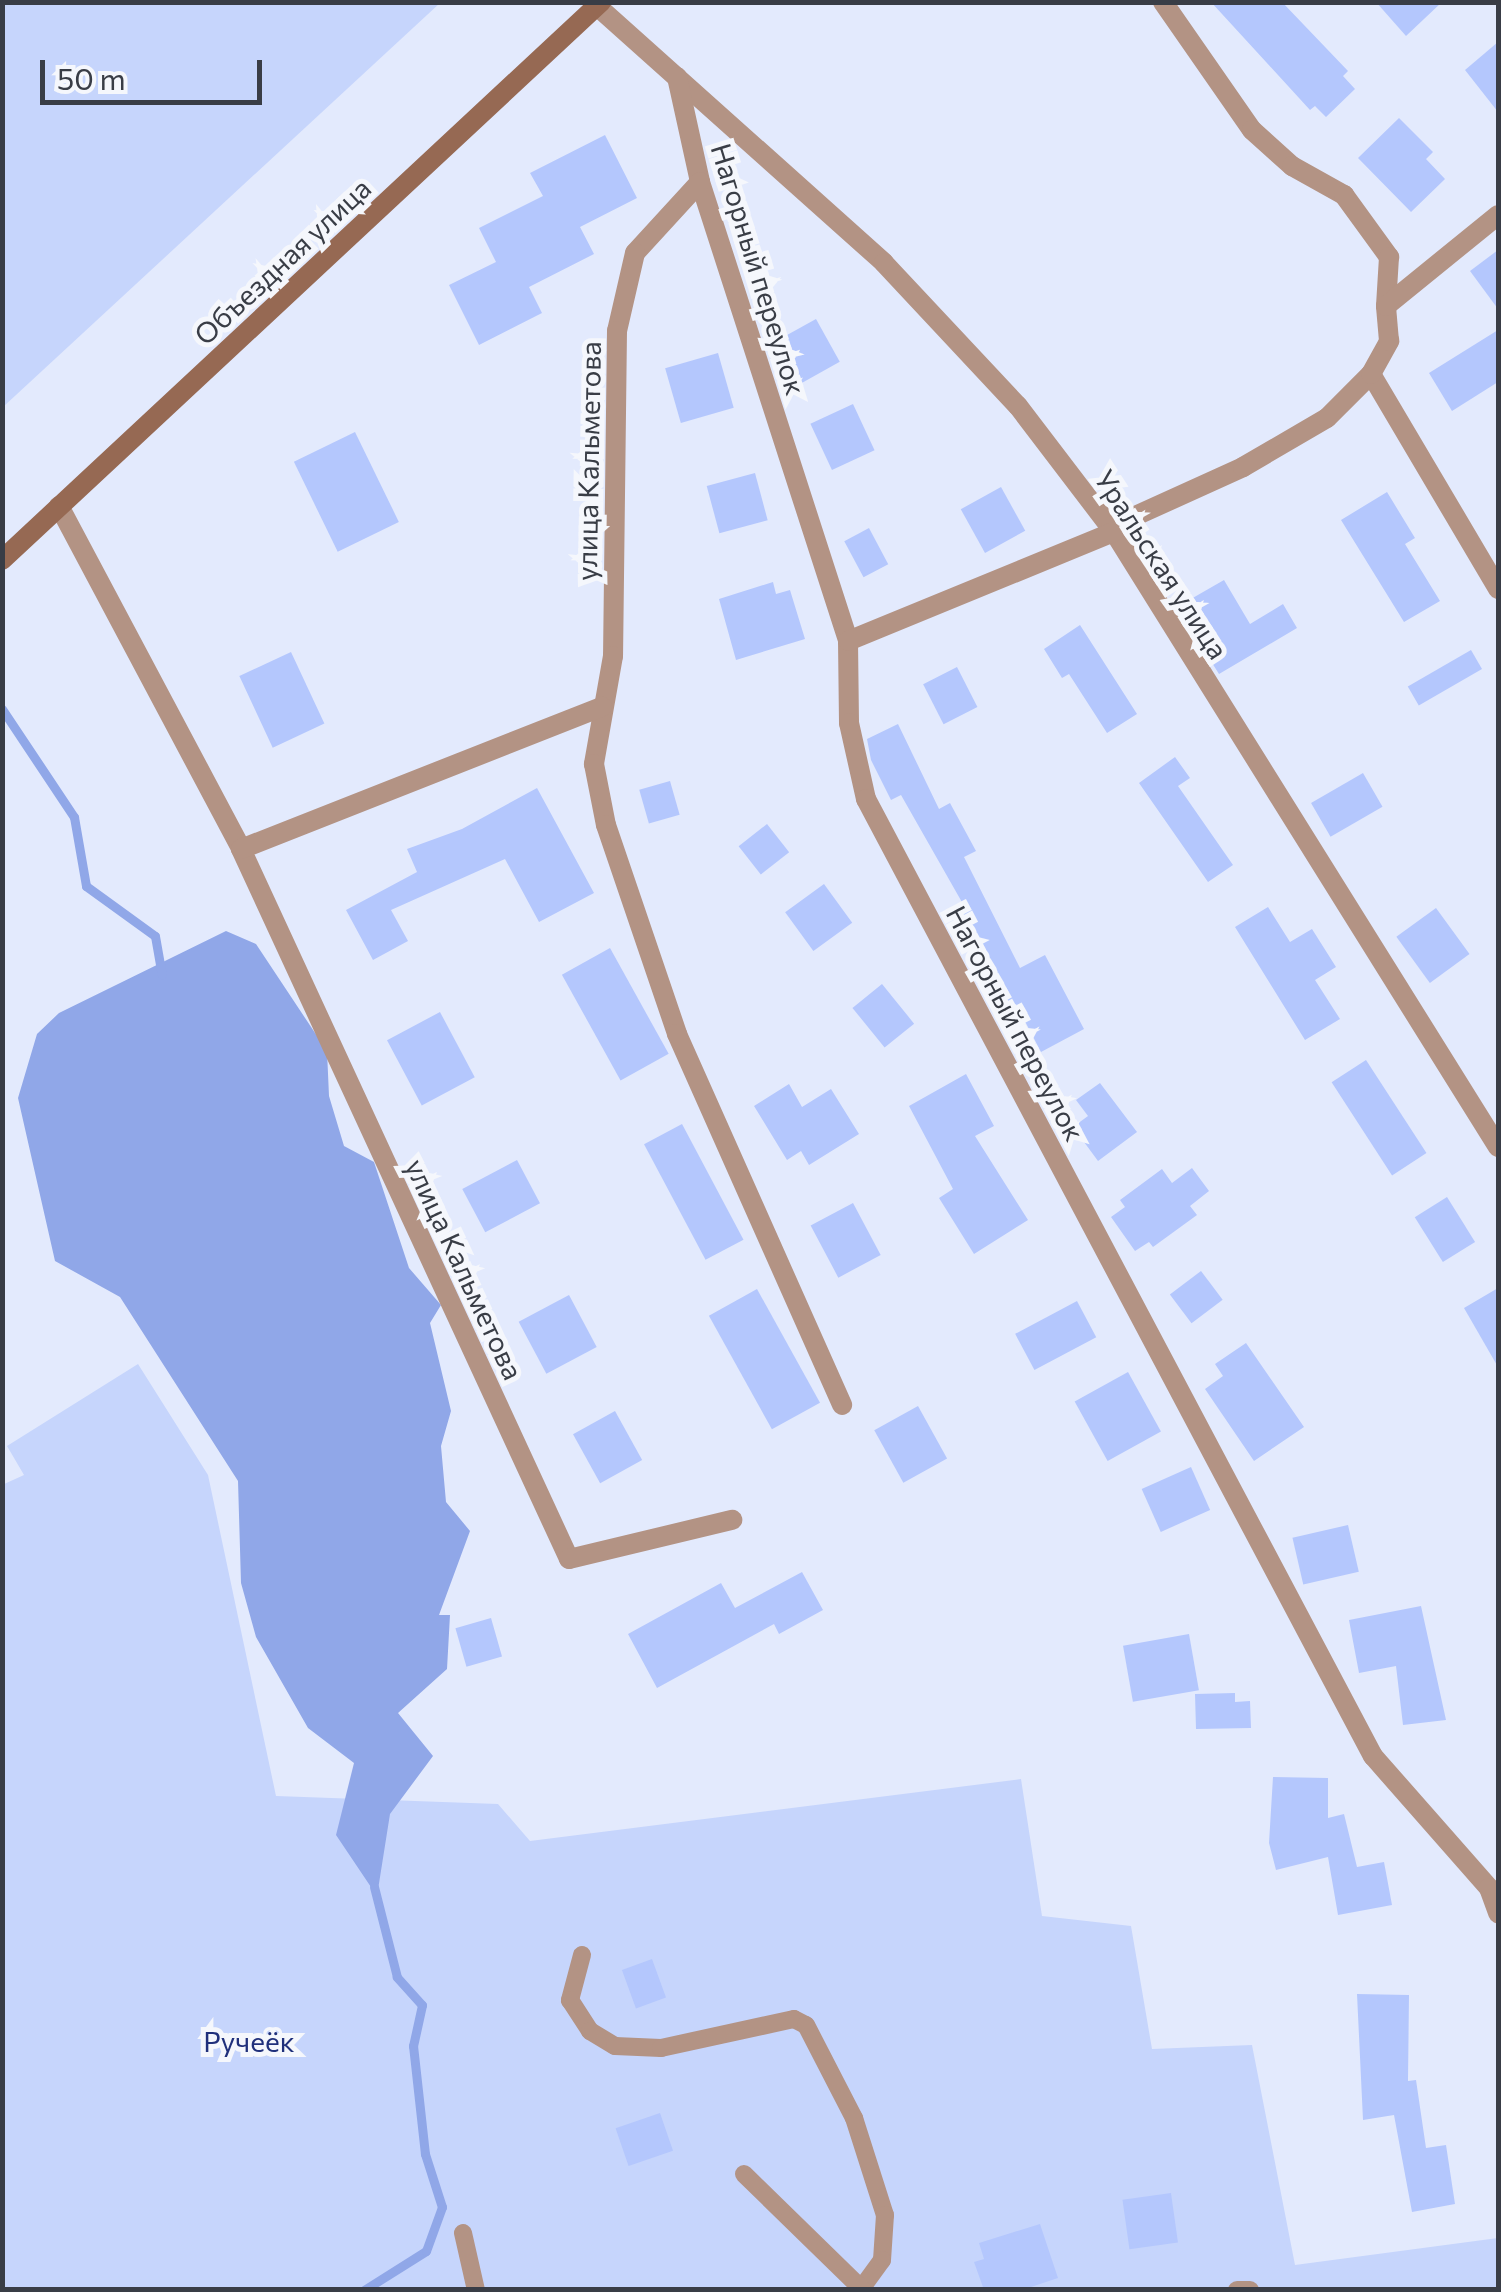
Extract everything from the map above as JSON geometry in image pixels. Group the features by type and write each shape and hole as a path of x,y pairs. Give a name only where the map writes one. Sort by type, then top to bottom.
{"main road":[{"name":"Объездная улица","path":"2,560 599,4"}],"street":[{"path":"848,641 1113,530 1243,467 1327,418 1371,374 1390,341 1386,306 1389,257 1344,195 1292,166 1252,130 1163,2"},
{"name":"Уральская улица","path":"599,4 884,262 1018,406 1113,530 1498,1147"},
{"name":"Нагорный переулок","path":"677,77 700,182 848,641 849,723 866,799 1373,1756 1489,1888 1498,1914"},
{"name":"улица Кальметова","path":"700,182 635,253 616,331 613,656 594,764 606,826 671,1016 842,1405"},
{"path":"1386,306 1498,216"},
{"path":"1371,374 1498,590"},
{"name":"улица Кальметова","path":"59,506 241,848 569,1559 732,1520"},
{"path":"241,848 602,707"}],"lane":[{"path":"582,1955 570,2000 590,2031 614,2046 660,2048 794,2018 806,2025 854,2118 884,2214 882,2260 863,2289 744,2174"},
{"path":"463,2233 476,2290"},
{"path":"1237,2290 1250,2290"}],"green space":[{"path":"3,2 440,2 440,3 3,407"},
{"name":"Ручеёк","path":"138,1364 208,1475 276,1796 498,1804 530,1841 1021,1779 1042,1916 1131,1926 1152,2049 1252,2045 1295,2265 1498,2238 1498,2289 3,2289 2,1485 24,1475 7,1446"}],"water":[{"path":"226,931 256,944 327,1051 329,1096 344,1146 374,1162 409,1268 441,1305 430,1323 451,1411 441,1446 446,1502 470,1531 439,1615 450,1615 447,1669 398,1713 433,1756 390,1814 377,1896 336,1835 354,1763 308,1728 256,1637 241,1583 238,1481 120,1297 55,1261 18,1098 37,1034 59,1013"}],"building":[{"path":"1211,2 1282,2 1348,71 1343,76 1355,89 1326,117 1315,106 1310,110"},
{"path":"1376,2 1442,2 1406,36"},
{"path":"1498,42 1498,112 1465,70"},
{"path":"1399,118 1433,152 1426,159 1445,179 1411,212 1358,158"},
{"path":"605,135 637,198 580,227 594,254 529,287 542,313 479,345 449,285 496,262 479,228 543,196 530,173"},
{"path":"1498,250 1498,309 1470,271"},
{"path":"816,319 840,362 800,384 776,341"},
{"path":"1498,330 1498,382 1452,411 1429,373"},
{"path":"718,353 734,408 681,423 665,368"},
{"path":"853,404 875,450 832,470 810,424"},
{"path":"355,432 399,522 338,552 294,462"},
{"path":"755,473 768,520 719,533 707,486"},
{"path":"1001,487 1025,531 985,553 961,509"},
{"path":"1387,492 1415,538 1405,544 1440,601 1404,622 1341,520"},
{"path":"869,528 888,564 864,577 844,541"},
{"path":"1224,580 1250,624 1283,604 1297,628 1219,674 1177,607"},
{"path":"773,582 776,594 790,590 805,639 736,660 719,599"},
{"path":"1080,625 1137,714 1107,733 1069,674 1062,678 1044,649"},
{"path":"1471,650 1482,669 1419,706 1408,686"},
{"path":"291,652 324,724 273,748 239,676"},
{"path":"957,667 977,707 944,724 923,684"},
{"path":"898,724 939,809 950,803 976,851 964,857 1020,968 1045,955 1084,1029 1041,1052 1016,1004 996,1015 968,962 980,956 956,908 963,904 901,795 891,800 871,760 867,739"},
{"path":"1175,757 1190,778 1178,786 1233,865 1208,882 1139,783"},
{"path":"1363,773 1382,807 1331,837 1311,803"},
{"path":"670,781 680,815 649,823 639,790"},
{"path":"537,788 594,893 539,922 505,859 391,910 408,941 373,960 346,910 417,872 407,849 462,829"},
{"path":"767,824 789,852 761,875 739,846"},
{"path":"824,884 852,923 813,951 785,912"},
{"path":"1268,907 1290,942 1312,929 1336,967 1315,980 1340,1019 1305,1040 1235,927"},
{"path":"1436,908 1470,954 1430,983 1396,937"},
{"path":"610,948 669,1054 621,1080 562,975"},
{"path":"882,984 914,1024 885,1048 852,1008"},
{"path":"440,1012 475,1077 422,1106 387,1040"},
{"path":"1366,1060 1426,1153 1392,1175 1332,1082"},
{"path":"966,1074 994,1126 975,1136 1028,1220 974,1254 939,1198 953,1189 909,1106"},
{"path":"1100,1083 1137,1132 1098,1161 1073,1127 1088,1116 1076,1100"},
{"path":"789,1084 802,1107 831,1089 859,1134 809,1165 801,1151 787,1160 754,1106"},
{"path":"682,1124 744,1240 706,1260 644,1144"},
{"path":"517,1160 540,1203 485,1232 462,1189"},
{"path":"1192,1168 1209,1191 1190,1206 1197,1215 1153,1247 1149,1242 1135,1251 1111,1217 1125,1207 1120,1200 1162,1169 1172,1183"},
{"path":"1447,1197 1475,1242 1443,1262 1415,1217"},
{"path":"853,1203 881,1255 838,1278 811,1226"},
{"path":"1201,1271 1223,1300 1192,1323 1170,1294"},
{"path":"1498,1288 1498,1367 1464,1308"},
{"path":"757,1289 820,1403 772,1429 709,1316"},
{"path":"569,1295 597,1347 546,1374 519,1322"},
{"path":"1077,1301 1096,1337 1034,1370 1015,1334"},
{"path":"1246,1343 1304,1427 1254,1461 1205,1389 1223,1376 1215,1364"},
{"path":"1128,1372 1161,1431 1108,1461 1075,1402"},
{"path":"918,1406 947,1458 903,1483 874,1430"},
{"path":"615,1411 642,1460 600,1483 573,1434"},
{"path":"1191,1467 1210,1510 1161,1532 1142,1489"},
{"path":"1348,1525 1359,1572 1303,1585 1292,1538"},
{"path":"802,1572 823,1610 779,1634 774,1624 657,1688 628,1634 721,1583 735,1608"},
{"path":"1421,1606 1446,1720 1403,1725 1396,1666 1359,1673 1349,1620"},
{"path":"491,1618 502,1656 466,1667 455,1628"},
{"path":"1189,1634 1199,1690 1133,1702 1123,1646"},
{"path":"1235,1693 1235,1702 1250,1701 1251,1728 1196,1729 1195,1694"},
{"path":"1273,1777 1328,1778 1328,1818 1344,1814 1357,1867 1384,1862 1392,1905 1338,1915 1328,1857 1276,1870 1269,1843"},
{"path":"652,1959 666,1998 636,2008 622,1970"},
{"path":"1357,1994 1409,1995 1408,2081 1416,2080 1426,2148 1446,2145 1455,2204 1412,2212 1394,2115 1363,2120"},
{"path":"660,2113 673,2151 629,2166 616,2128"},
{"path":"1171,2193 1178,2243 1129,2249 1122,2200"},
{"path":"1040,2224 1058,2278 1022,2290 984,2290 974,2262 984,2259 979,2243"}],"waterway":[{"path":"2,709 74,817 86,886 155,936 162,974"},
{"path":"364,2290 426,2251 442,2207 425,2154 413,2046 422,2005 397,1977 374,1887"}]}
